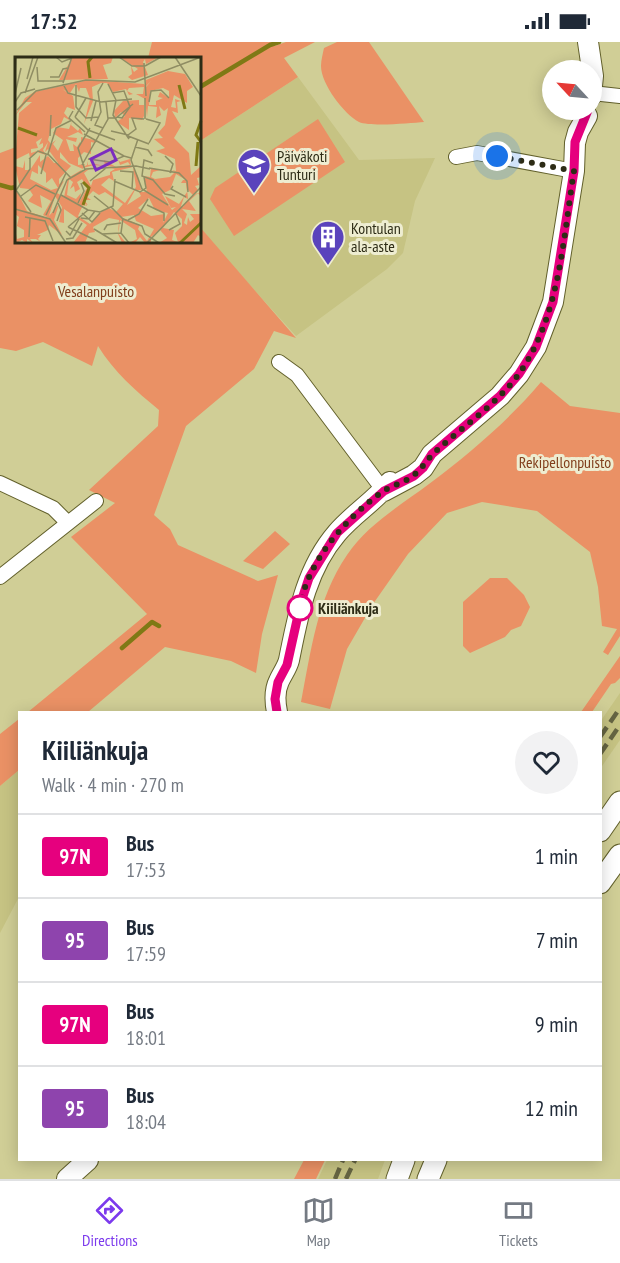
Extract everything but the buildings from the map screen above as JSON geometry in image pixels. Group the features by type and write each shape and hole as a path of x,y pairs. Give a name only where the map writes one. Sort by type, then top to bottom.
{"main road":[{"path":"602,828 620,802"},
{"path":"602,881 620,855"},
{"path":"397,1179 404,1161"},
{"path":"428,1179 436,1161"}],"street":[{"path":"588,42 591,60"},
{"path":"602,95 620,96"},
{"path":"279,711 275,699 278,682 287,665 301,602 309,578 337,533 384,491 401,468 415,458 432,454 500,396 519,374 536,347 553,302 574,171 575,142 584,120"},
{"path":"456,157 477,153 574,171"},
{"path":"279,362 297,375 384,491"},
{"path":"0,483 52,508 68,523"},
{"path":"0,577 96,501"},
{"path":"68,1179 86,1161"}],"shaded area":[{"path":"298,77 359,160 435,158 415,201 403,253 387,269 296,336 201,228 201,140"},
{"path":"620,693 620,740 602,766 602,719"},
{"path":"18,771 18,899 0,933 0,786"},
{"path":"327,1161 385,1161 378,1179 318,1179"}],"green space":[{"path":"152,42 271,42 275,46 286,42 315,42 284,58 298,77 201,140 201,57 148,57"},
{"path":"337,42 369,42 424,122 372,124 359,122 353,118 334,98 322,73 324,48"},
{"path":"318,119 345,162 234,236 210,199 215,188"},
{"name":"Vesalanpuisto","path":"15,147 15,243 201,243 201,228 296,338 274,331 254,369 186,426 154,515 170,529 178,545 258,581 278,575 262,634 256,673 231,661 165,647 89,711 29,711 147,614 71,537 115,503 89,490 158,426 159,410 118,373 98,346 92,366 43,342 16,351 0,348 0,153"},
{"name":"Rekipellonpuisto","path":"541,382 570,406 620,413 620,636 608,655 603,652 617,629 602,626 598,587 590,552 537,511 482,502 447,513 408,554 373,604 347,649 330,709 301,702 322,607 337,572 355,544 374,525 488,436"},
{"path":"275,531 290,544 263,569 243,561"},
{"path":"490,578 507,578 524,595 530,607 521,626 511,630 505,637 470,653 463,646 463,602"},
{"path":"620,656 620,678 611,684 593,711 582,711"},
{"path":"18,720 18,771 0,786 0,734"},
{"path":"303,1161 325,1161 316,1179 294,1179"}],"waterway":[{"path":"201,86 270,45 279,42"},
{"path":"0,185 15,187"},
{"path":"122,648 152,622 159,626"}],"railway":[{"path":"602,734 620,708"},
{"path":"602,751 620,725"},
{"path":"335,1179 343,1161"},
{"path":"346,1179 355,1161"}],"bus line":[{"name":"97N","path":"277,711 275,699 278,682 287,665 301,602 309,578 337,533 384,491 410,479 423,468 432,454 500,396 519,374 536,347 553,302 574,171 575,142 585,120"}],"place":[{"name":"Päiväkoti Tunturi","path":"254,194"},
{"name":"Kontulan ala-aste","path":"328,266"},
{"name":"Kiiliänkuja","path":"300,608"}],"route":[{"path":"300,608 309,578 337,533 384,491 410,479 423,468 432,454 500,396 519,374 536,347 553,302 574,171 497,156"}]}
